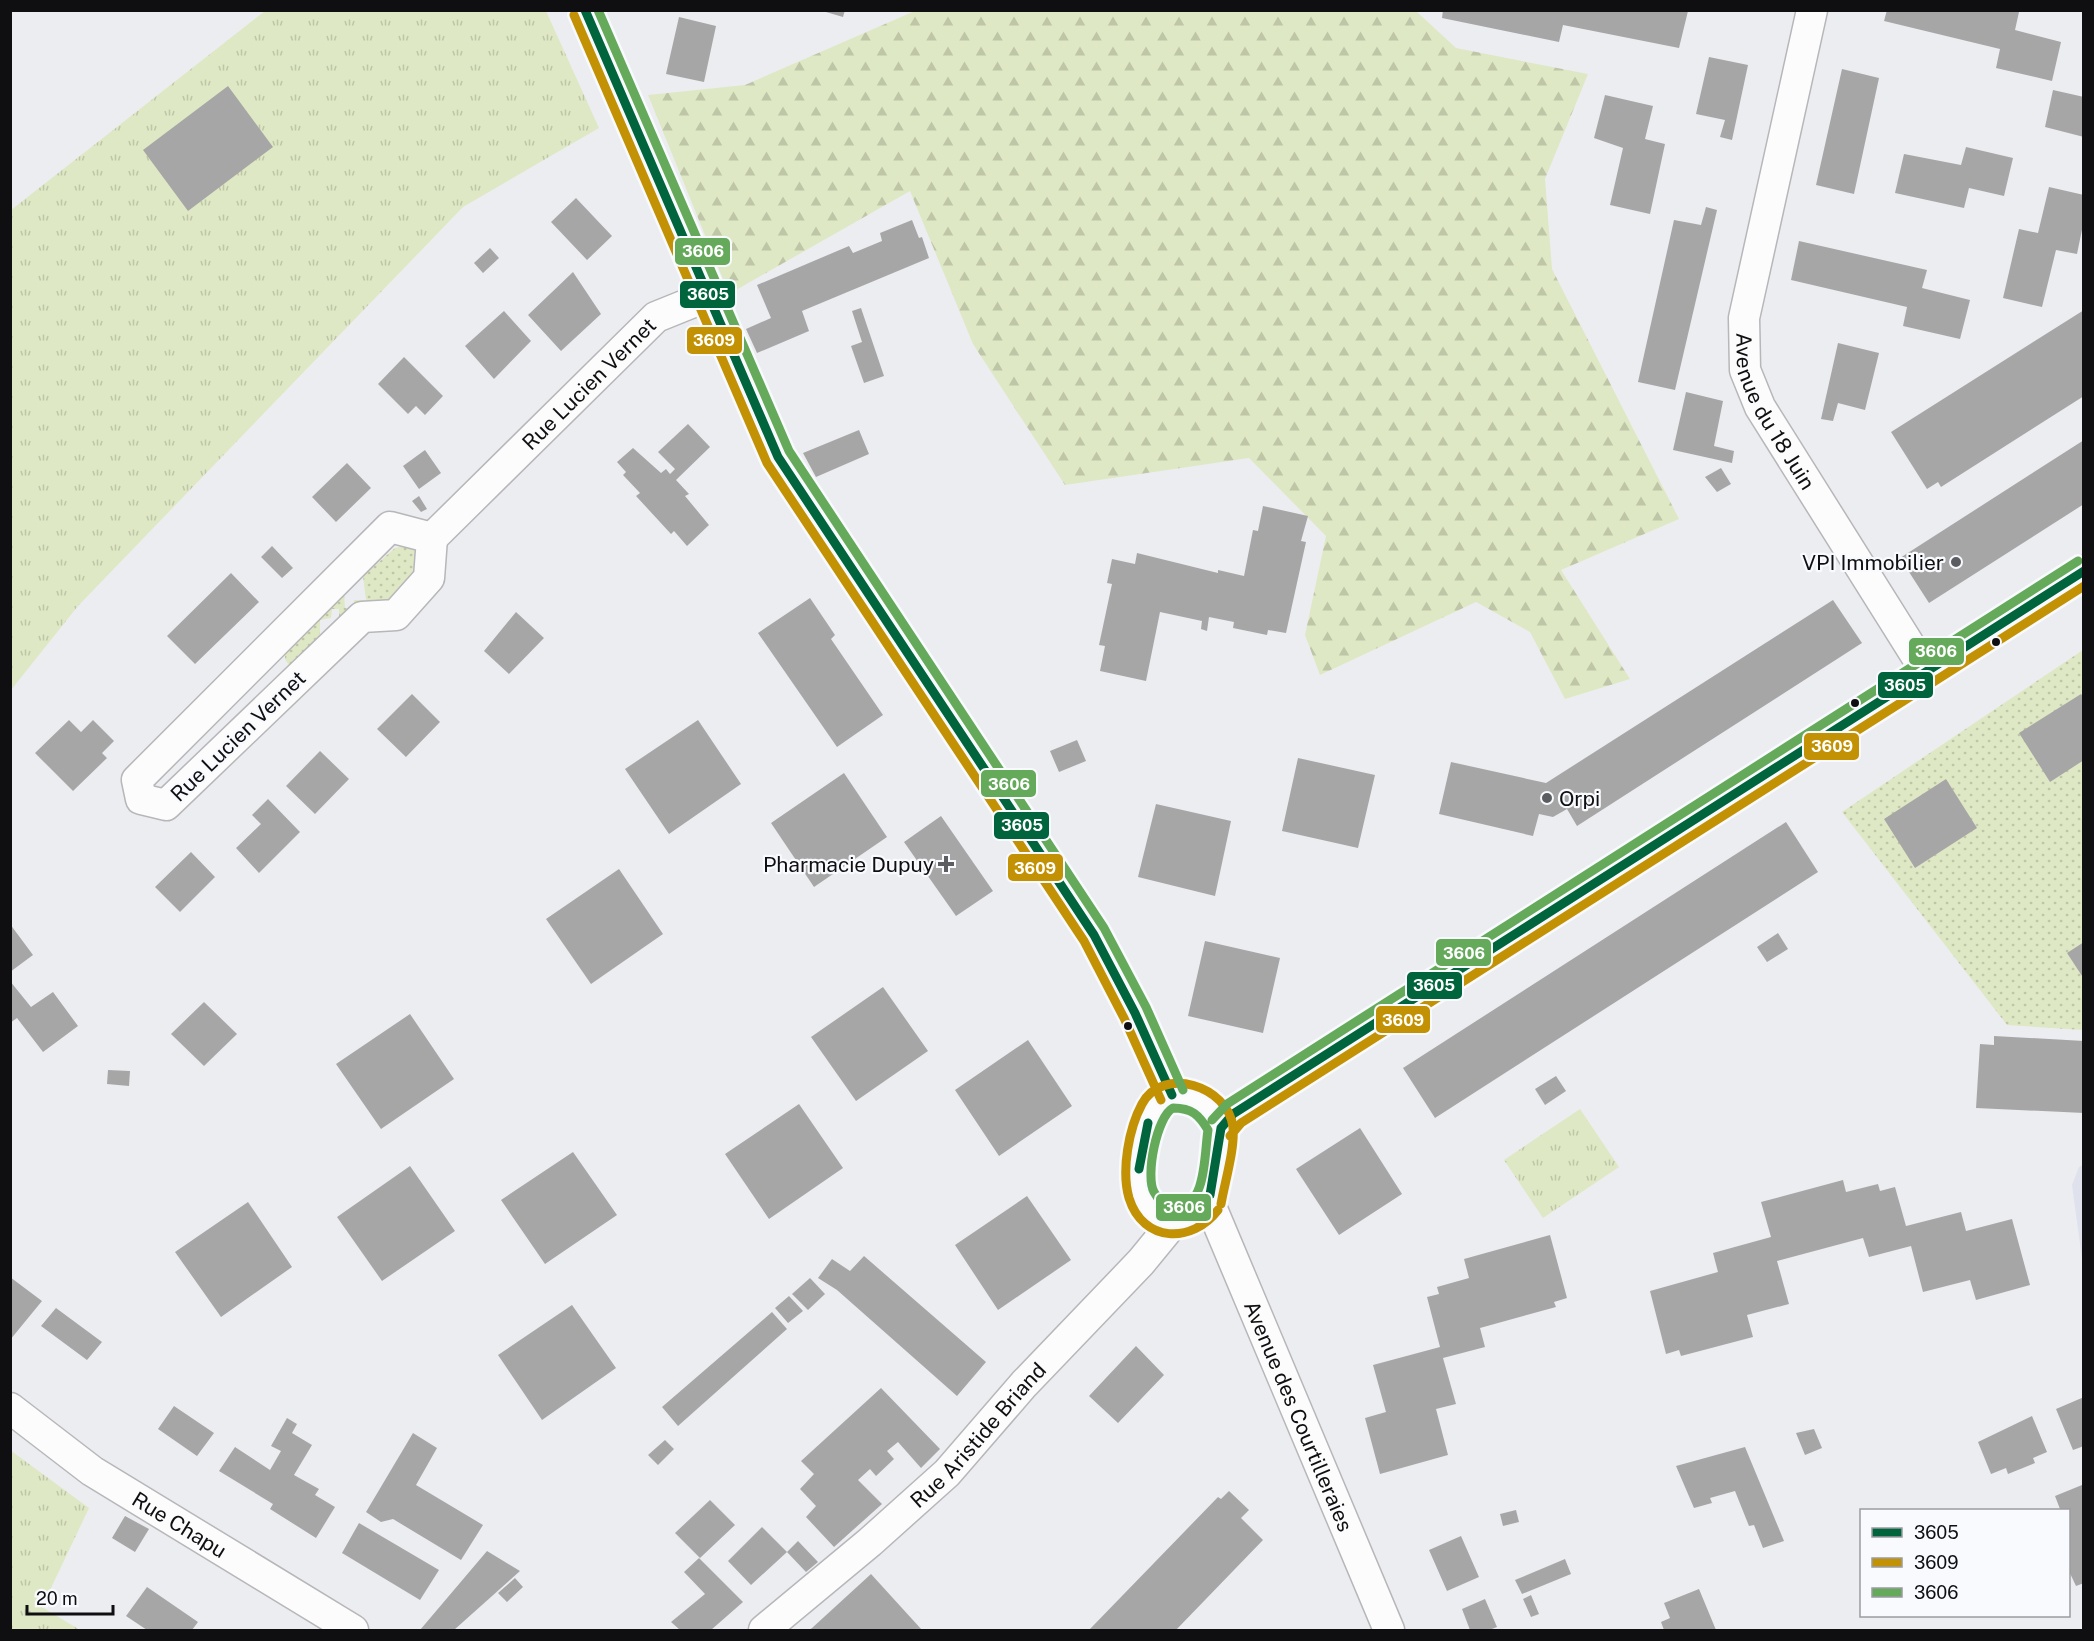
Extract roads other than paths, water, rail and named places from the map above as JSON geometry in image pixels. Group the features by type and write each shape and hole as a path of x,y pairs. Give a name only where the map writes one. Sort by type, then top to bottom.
{"street":[{"path":"585,10 778,457 1094,935 1135,1012 1172,1095"},
{"name":"Avenue du 18 Juin","path":"1812,10 1744,318 1745,370 1760,408 1927,673"},
{"name":"Rue Lucien Vernet","path":"432,538 390,527 137,780 141,799 166,805 362,616 396,615 429,578 432,538 656,317 708,296"},
{"path":"1221,1128 1208,1106 1191,1097 1172,1095 1158,1102 1148,1120 1138,1175 1141,1195 1152,1211 1173,1223 1198,1216 1209,1202 1221,1128 1233,1114 2084,571"},
{"name":"Avenue des Courtilleraies","path":"1209,1202 1389,1630"},
{"name":"Rue Aristide Briand","path":"764,1630 870,1542 947,1473 1016,1392 1141,1262 1173,1223"},
{"name":"Rue Chapu","path":"10,1408 92,1471 353,1630"}],"place":[{"name":"VPI Immobilier","path":"1956,562"},
{"name":"Orpi","path":"1547,798"},
{"name":"Pharmacie Dupuy","path":"946,864"}]}
